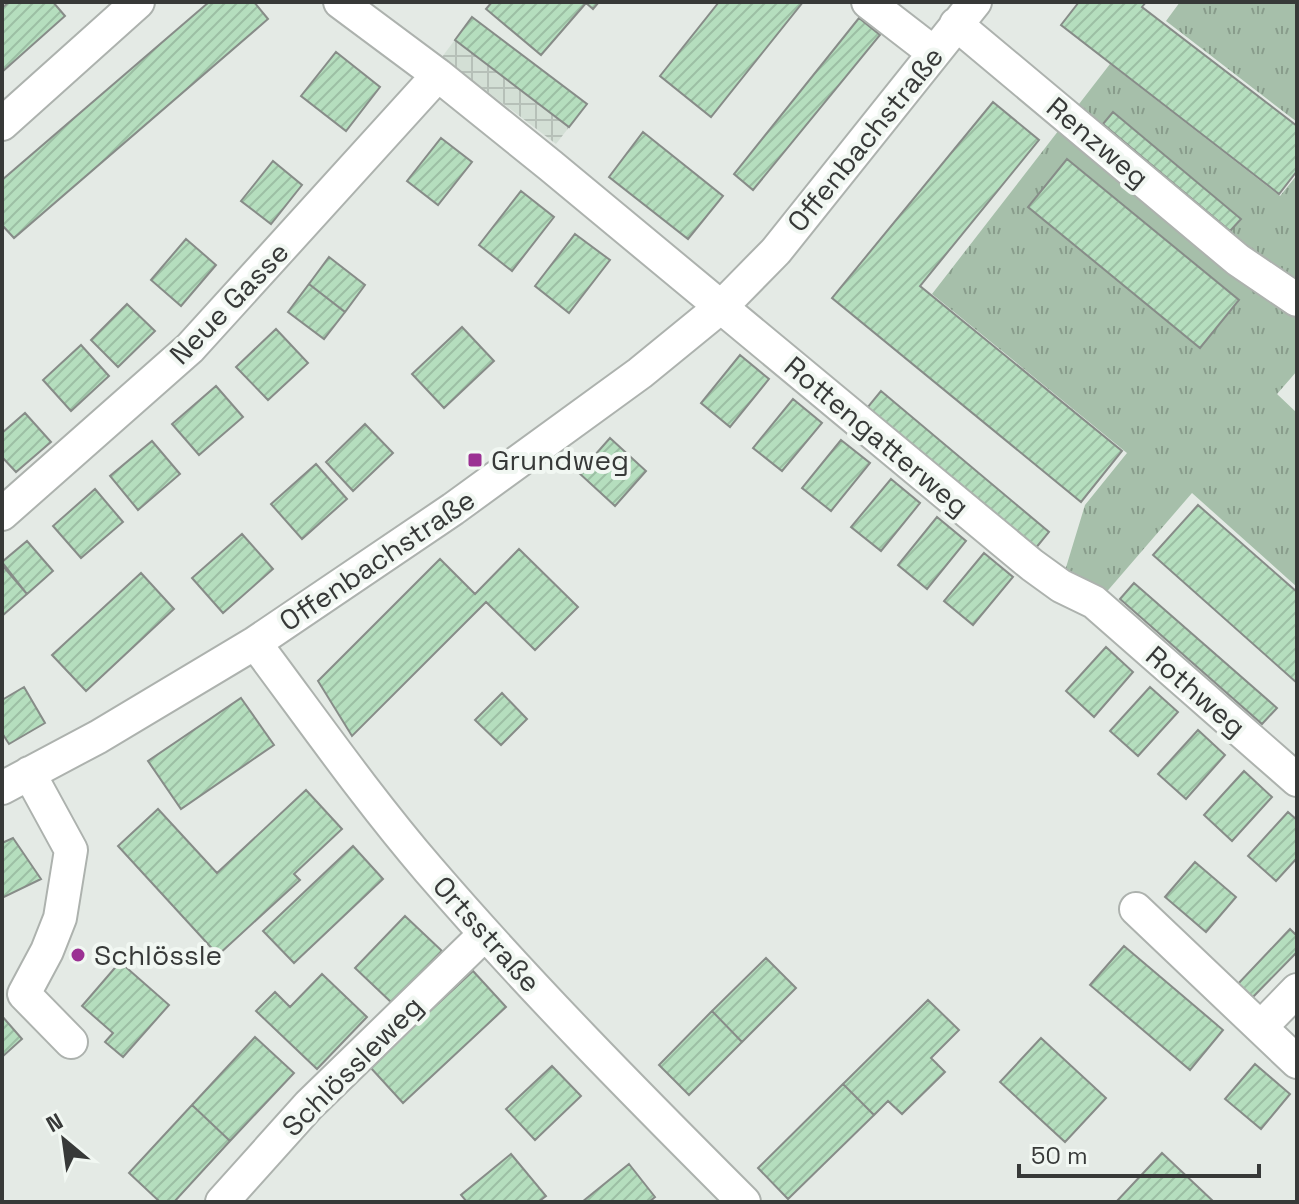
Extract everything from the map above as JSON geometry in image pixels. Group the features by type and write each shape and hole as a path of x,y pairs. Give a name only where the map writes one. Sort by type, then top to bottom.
{"street":[{"path":"2,124 138,2"},
{"path":"340,2 438,75 722,306"},
{"path":"868,2 934,53"},
{"name":"Offenbachstraße","path":"15,780 122,723 255,643 463,502 640,373 722,306 776,251 966,13"},
{"name":"Renzweg","path":"966,13 1238,260 1297,300"},
{"name":"Neue Gasse","path":"2,514 190,348 438,75"},
{"name":"Rottengatterweg","path":"722,306 1032,565 1061,586 1094,602"},
{"name":"Rothweg","path":"1094,602 1297,780"},
{"name":"Ortsstraße","path":"255,643 428,869 609,1067 744,1202"},
{"path":"15,780 71,850 60,918 24,994 71,1042"},
{"path":"1136,909 1297,1062"},
{"name":"Schlössleweg","path":"222,1202 309,1105 485,934"},
{"path":"1261,1027 1297,990"}],"shaded area":[{"path":"472,17 587,104 556,144 442,57"}],"green space":[{"path":"1180,2 1297,2 1297,122 1166,21"},
{"path":"1110,64 1280,196 1297,175 1297,371 1277,394 1297,413 1297,587 1192,493 1091,610 1064,574 1085,505 1127,453 932,294"}],"building":[{"path":"9,2 53,2 65,16 2,72 2,8"},
{"path":"209,2 254,2 268,19 14,238 2,225 2,180"},
{"path":"492,2 599,2 593,9 586,3 541,55 486,9"},
{"path":"719,2 803,2 711,117 660,76"},
{"path":"1079,2 1146,2 1142,7 1297,126 1297,171 1279,194 1061,25"},
{"path":"472,17 587,104 569,127 455,40"},
{"path":"859,18 880,35 753,190 734,174"},
{"path":"336,52 380,87 346,131 301,96"},
{"path":"993,102 1039,140 920,286 1122,451 1081,502 832,298"},
{"path":"1113,112 1241,219 1230,231 1103,124"},
{"path":"643,132 723,196 688,239 609,177"},
{"path":"441,138 472,162 438,205 407,181"},
{"path":"1067,159 1239,300 1200,348 1028,207"},
{"path":"273,161 302,185 271,224 241,201"},
{"path":"521,191 554,217 512,271 479,245"},
{"path":"575,234 610,260 569,313 535,286"},
{"path":"186,239 216,265 181,306 151,280"},
{"path":"329,257 365,285 345,312 309,284"},
{"path":"309,284 345,312 324,339 288,312"},
{"path":"127,304 155,331 118,367 91,340"},
{"path":"462,327 494,361 444,408 412,374"},
{"path":"276,329 308,363 268,400 236,367"},
{"path":"81,345 109,376 71,411 43,380"},
{"path":"740,355 769,379 730,427 701,403"},
{"path":"216,386 243,417 199,455 172,424"},
{"path":"881,391 1049,532 1035,549 867,408"},
{"path":"793,399 822,423 782,471 753,448"},
{"path":"25,413 51,442 16,472 2,457 2,433"},
{"path":"365,424 393,453 353,491 326,462"},
{"path":"610,438 646,471 615,506 579,473"},
{"path":"841,440 870,463 831,511 802,488"},
{"path":"152,441 180,474 138,510 110,476"},
{"path":"316,464 347,499 302,539 271,504"},
{"path":"891,479 920,503 881,551 851,527"},
{"path":"95,489 123,522 81,558 53,526"},
{"path":"1198,505 1297,592 1297,683 1153,555"},
{"path":"937,517 966,541 927,589 898,565"},
{"path":"242,534 273,569 223,613 192,578"},
{"path":"27,541 53,571 27,594 2,562"},
{"path":"519,549 578,607 535,650 486,602 352,736 318,681 440,559 475,594"},
{"path":"984,553 1013,577 973,625 944,601"},
{"path":"2,565 27,594 2,616"},
{"path":"141,573 174,609 86,691 52,655"},
{"path":"1134,583 1277,708 1262,724 1120,599"},
{"path":"1106,647 1133,672 1094,717 1066,691"},
{"path":"24,687 45,723 9,744 2,733 2,700"},
{"path":"1150,687 1178,712 1138,756 1110,731"},
{"path":"502,693 527,719 501,745 475,720"},
{"path":"241,698 274,745 181,809 148,761"},
{"path":"1198,730 1225,755 1186,799 1158,774"},
{"path":"1244,771 1272,797 1232,841 1204,815"},
{"path":"306,790 342,829 294,874 300,880 218,955 118,846 158,809 217,873"},
{"path":"1288,812 1297,820 1297,858 1276,881 1248,856"},
{"path":"13,838 41,879 2,898 2,843"},
{"path":"353,846 383,879 294,963 263,931"},
{"path":"1195,862 1236,897 1206,932 1165,897"},
{"path":"405,916 442,951 392,1003 355,968"},
{"path":"1290,929 1297,936 1297,952 1250,1000 1236,986"},
{"path":"1124,946 1223,1030 1190,1070 1090,985"},
{"path":"766,958 796,988 742,1042 712,1011"},
{"path":"120,962 169,1005 123,1057 105,1042 113,1033 82,1006"},
{"path":"473,971 506,1007 403,1103 370,1067"},
{"path":"322,974 367,1017 317,1069 256,1011 275,992 290,1007"},
{"path":"928,1000 959,1030 931,1058 945,1072 902,1114 888,1101 874,1115 843,1084"},
{"path":"712,1011 742,1042 689,1095 659,1065"},
{"path":"2,1016 22,1039 2,1057"},
{"path":"255,1037 294,1073 230,1141 192,1105"},
{"path":"1041,1038 1106,1098 1065,1142 1000,1082"},
{"path":"1255,1064 1290,1094 1261,1129 1225,1099"},
{"path":"552,1066 581,1096 535,1140 506,1109"},
{"path":"843,1084 874,1115 788,1199 758,1168"},
{"path":"192,1105 230,1141 174,1202 160,1202 129,1173"},
{"path":"1162,1153 1214,1202 1116,1202"},
{"path":"511,1154 546,1196 538,1202 467,1202 461,1195"},
{"path":"629,1164 655,1197 649,1202 582,1202"}],"place":[{"name":"Grundweg","path":"475,460"},
{"name":"Schlössle","path":"78,955"}]}
